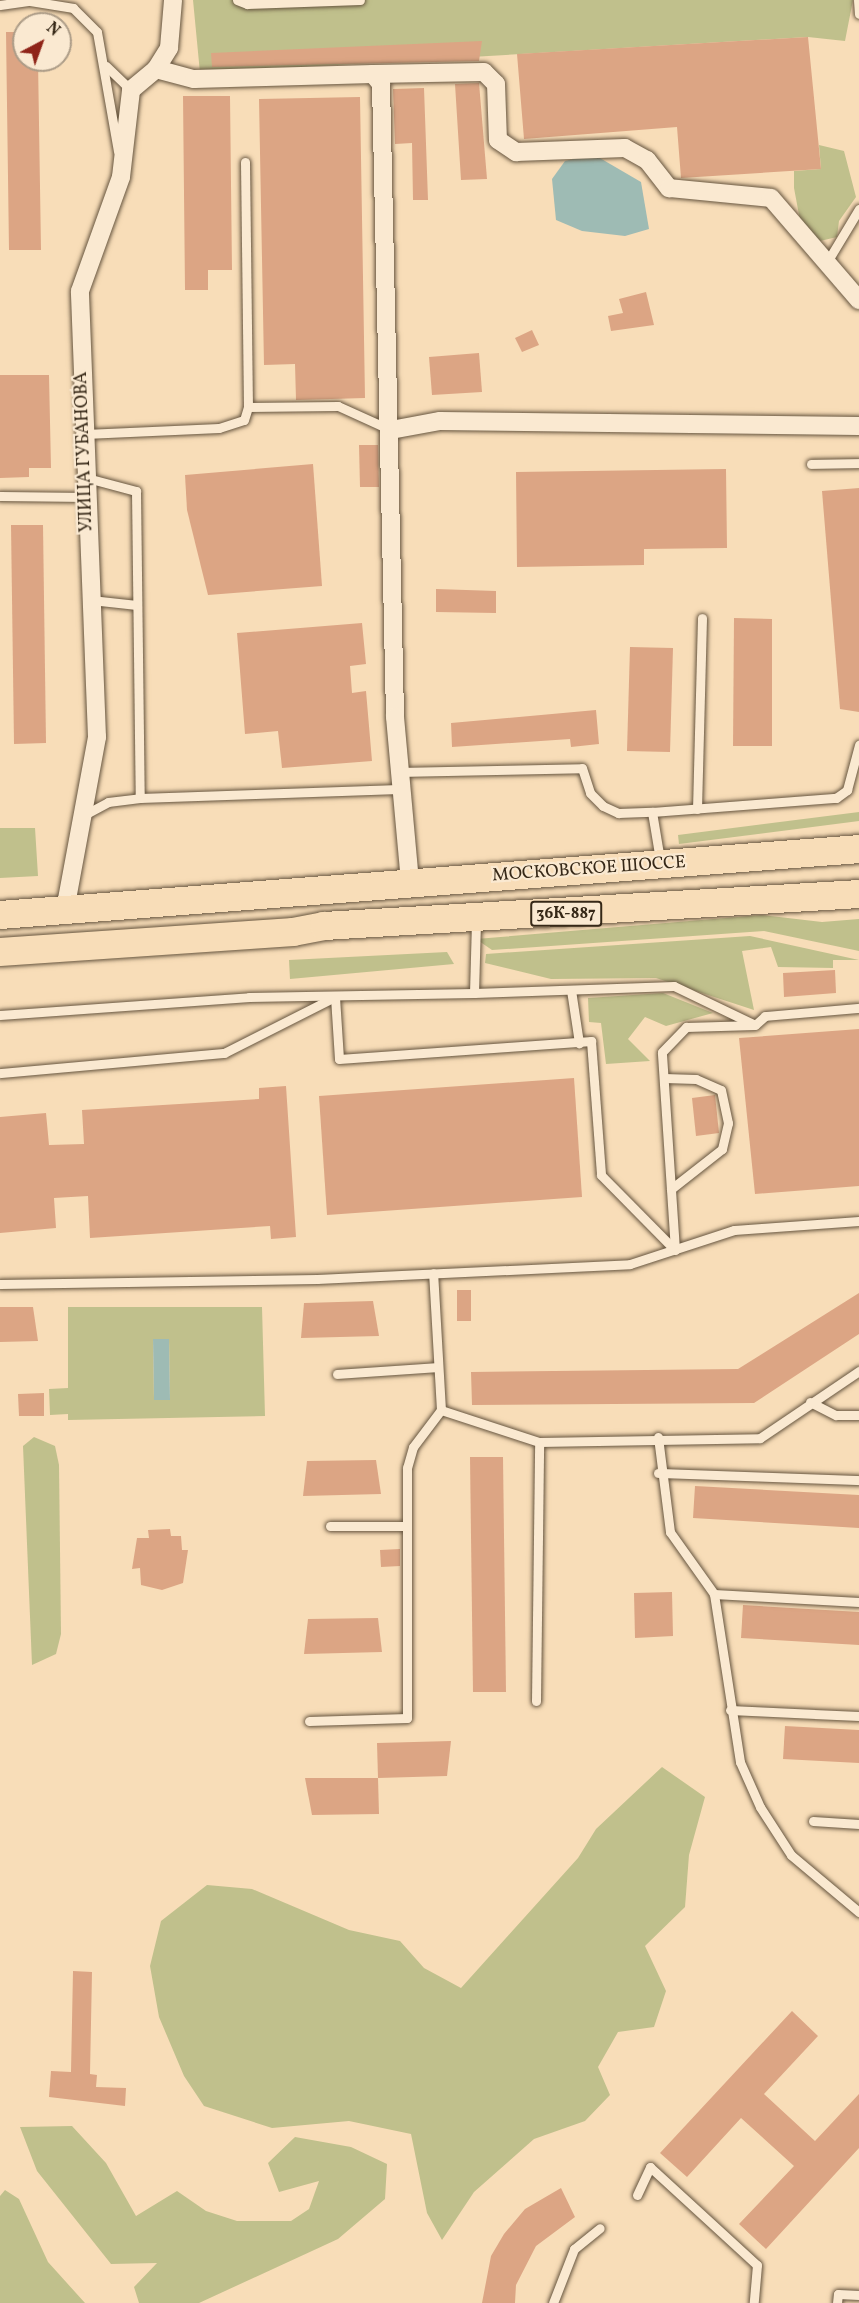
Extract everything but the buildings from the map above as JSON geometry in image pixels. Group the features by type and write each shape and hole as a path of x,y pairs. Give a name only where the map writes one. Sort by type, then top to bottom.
{"main road":[{"name":"МОСКОВСКОЕ ШОССЕ","path":"0,930 64,917 319,894 410,883 859,849"},
{"name":"МОСКОВСКОЕ ШОССЕ","path":"291,913 319,894"},
{"name":"МОСКОВСКОЕ ШОССЕ","path":"0,952 293,932 324,926 476,920 859,894"},
{"name":"МОСКОВСКОЕ ШОССЕ","path":"0,915 64,917 291,913 324,926"}],"street":[{"path":"131,90 156,69 175,28 173,0"},
{"path":"156,69 194,79 484,72 496,84 498,140 504,146 516,152 625,148 647,160 669,188 759,193 783,206 859,300"},
{"path":"373,74 384,100 398,780 410,883"},
{"name":"УЛИЦА ГУБАНОВА","path":"64,917 97,737 80,291 121,177 131,90"},
{"path":"392,430 440,421 859,426"}],"lane":[{"path":"237,0 247,4 360,0"},
{"path":"858,0 859,14"},
{"path":"0,5 30,2 72,4 97,32 106,66 121,177"},
{"path":"106,66 131,90"},
{"path":"85,434 219,428 244,420 248,407 245,162"},
{"path":"827,262 859,209"},
{"path":"248,407 338,406 392,430"},
{"path":"811,464 859,463"},
{"path":"86,478 136,491 140,798"},
{"path":"0,496 87,497"},
{"path":"92,600 137,604"},
{"path":"697,809 702,618"},
{"path":"82,817 108,802 140,798 582,768 590,793 603,807 618,813 837,798 847,790 859,745"},
{"path":"652,812 661,864"},
{"path":"474,993 476,920"},
{"path":"0,1015 249,997 335,997 674,987 755,1025"},
{"path":"571,990 579,1043"},
{"path":"335,997 339,1059 591,1041 601,1176 675,1250"},
{"path":"0,1073 224,1053 335,997"},
{"path":"675,1250 662,1052 686,1027 755,1025 765,1016 859,1008"},
{"path":"664,1078 696,1079 721,1090 728,1123 722,1149 671,1189"},
{"path":"0,1284 433,1273 630,1264 734,1230 859,1221"},
{"path":"309,1721 407,1718 407,1467 413,1447 441,1410 433,1273"},
{"path":"337,1374 438,1367"},
{"path":"441,1410 539,1442 658,1437 759,1438 859,1371"},
{"path":"810,1402 836,1415 859,1415"},
{"path":"658,1437 658,1473 670,1532 714,1594 730,1710 740,1762 760,1807 791,1855 859,1912"},
{"path":"536,1701 539,1442"},
{"path":"658,1473 859,1480"},
{"path":"330,1526 407,1526"},
{"path":"714,1594 859,1602"},
{"path":"730,1710 859,1716"},
{"path":"813,1821 859,1824"},
{"path":"638,2195 650,2167 757,2265 754,2303"},
{"path":"553,2303 574,2249 600,2228"},
{"path":"837,2303 838,2294 859,2295"}],"green space":[{"path":"193,0 853,0 845,41 808,37 200,73"},
{"path":"819,145 844,151 856,197 839,221 837,237 820,241 802,231 794,188 794,171 821,169"},
{"path":"859,812 859,821 679,844 678,835"},
{"path":"0,828 35,828 38,876 0,878"},
{"path":"761,915 822,922 859,919 859,951 764,931 492,950 476,939"},
{"path":"750,936 859,960 833,960 833,968 778,967 771,947 742,951 754,1010 656,978 551,979 485,963 486,954"},
{"path":"447,952 454,964 290,979 289,960"},
{"path":"663,993 713,1013 666,1026 645,1017 628,1039 650,1061 606,1064 601,1023 589,1022 588,998"},
{"path":"68,1307 262,1307 265,1416 68,1420 68,1414 50,1415 49,1389 68,1388","holes":["153,1339 169,1339 170,1400 154,1400"]},
{"path":"34,1437 55,1446 59,1465 61,1634 56,1654 32,1665 23,1446"},
{"path":"662,1767 705,1797 689,1855 685,1907 645,1946 666,1991 654,2027 618,2032 598,2067 610,2095 585,2121 534,2139 474,2192 442,2240 427,2213 411,2134 349,2121 272,2128 204,2106 184,2076 159,2017 150,1966 161,1921 207,1885 252,1889 349,1930 400,1941 424,1968 461,1988 578,1858 596,1829"},
{"path":"72,2126 106,2163 136,2216 177,2191 206,2211 237,2221 291,2221 309,2209 319,2181 279,2192 268,2163 295,2137 351,2147 387,2164 385,2199 338,2239 199,2303 139,2303 134,2287 157,2263 111,2264 37,2171 20,2127"},
{"path":"5,2190 19,2199 48,2262 85,2303 0,2303 0,2196"}],"water":[{"path":"593,154 641,182 649,229 625,236 582,231 556,220 552,179 565,161"},
{"path":"153,1339 169,1339 170,1400 154,1400"}]}
